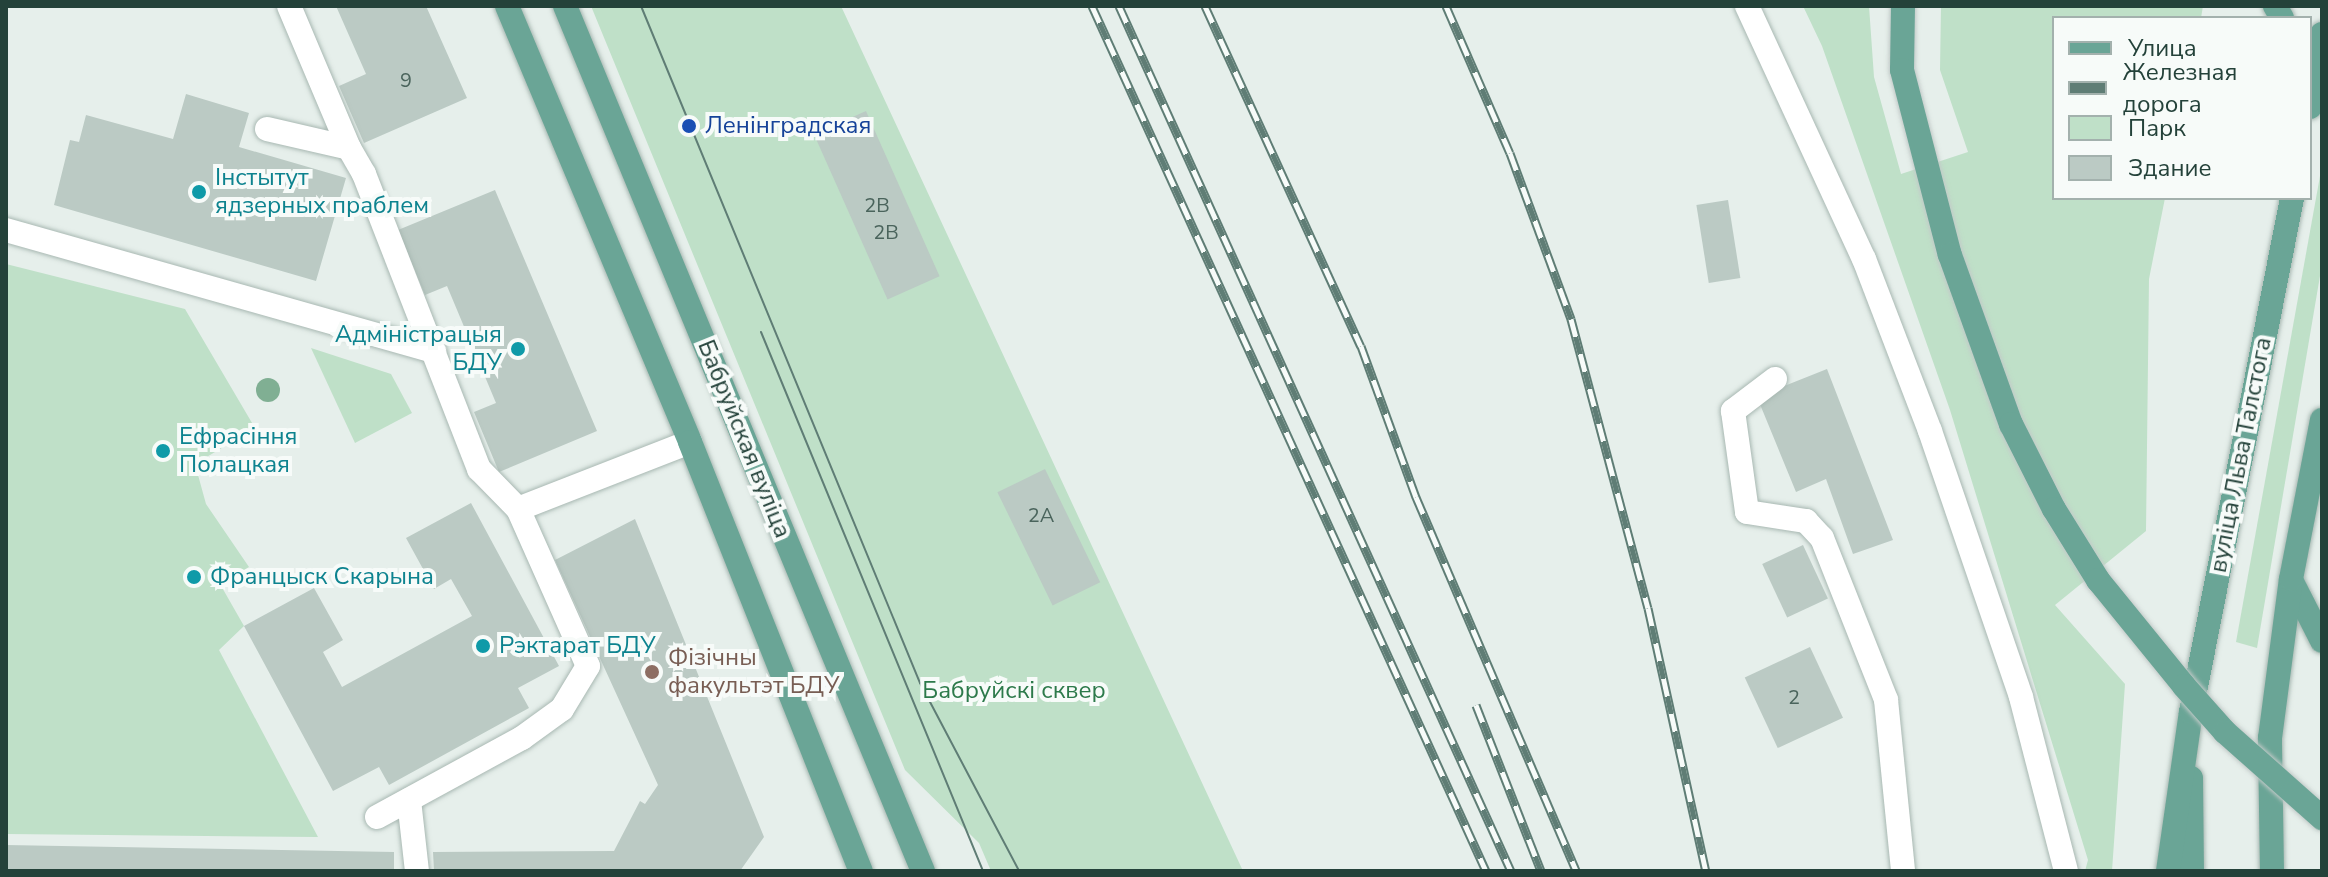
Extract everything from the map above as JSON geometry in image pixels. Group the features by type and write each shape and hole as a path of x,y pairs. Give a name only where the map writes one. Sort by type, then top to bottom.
{"main road":[{"path":"507,6 690,442 861,871"},
{"name":"Бабруйская вуліца","path":"565,6 923,871"},
{"path":"1903,6 1902,70 1950,255 2011,424 2054,509 2098,580 2184,686 2225,732 2322,818"},
{"path":"2312,91 2322,34"},
{"name":"вуліца Льва Талстога","path":"2168,871 2191,712 2292,200"},
{"path":"2272,871 2270,738 2291,579 2322,420"},
{"path":"2291,579 2322,641"},
{"name":"вуліца Льва Талстога","path":"2191,712 2192,871"}],"lane":[{"path":"289,6 349,148 364,174 479,469 518,509 588,666 562,709 522,738 377,817"},
{"path":"1747,6 1864,259 1930,431 2021,697 2066,871"},
{"path":"267,129 349,148"},
{"path":"6,230 434,351"},
{"path":"1775,379 1733,411 1747,512 1806,521 1822,538 1886,700 1903,871"},
{"path":"518,509 690,442"},
{"path":"409,800 417,871"}],"green space":[{"name":"Бабруйскі сквер","path":"591,6 841,6 1243,871 991,871 979,843 905,770"},
{"path":"1803,6 1869,6 1874,77 1901,174 1968,152 1940,70 1941,6 2203,6 2201,16 2052,16 2052,200 2165,200 2149,279 2146,531 2055,605 2125,684 2112,871 2085,871 2088,860 1950,410 1822,46"},
{"path":"2322,165 2322,264 2257,648 2236,642"},
{"path":"6,264 185,309 255,428 195,464 206,504 249,567 220,584 244,626 219,650 318,837 6,834"},
{"path":"311,348 391,374 412,413 355,443"}],"building":[{"path":"336,6 426,6 467,98 364,143 339,86 366,74"},
{"name":"Інстытут ядзерных праблем","path":"186,94 249,113 239,147 346,178 316,281 54,205 70,140 79,142 86,115 173,139"},
{"path":"866,111 940,276 888,300 814,134"},
{"name":"Адміністрацыя БДУ","path":"495,190 597,431 499,472 474,412 496,403 447,286 425,295 398,230"},
{"path":"1728,200 1740,278 1709,283 1696,205"},
{"path":"1827,369 1893,540 1853,554 1826,479 1796,492 1757,397"},
{"path":"1045,469 1100,582 1053,605 997,492"},
{"name":"Рэктарат БДУ","path":"471,503 559,666 518,688 529,708 389,785 379,767 333,791 244,626 314,588 343,640 323,652 342,687 472,616 451,579 434,589 406,538"},
{"name":"Фізічны факультэт БДУ","path":"635,519 764,837 740,871 434,871 433,852 614,851 640,801 645,804 658,785 555,560"},
{"path":"1803,545 1828,598 1787,617 1762,564"},
{"path":"1810,647 1843,718 1778,748 1745,677"},
{"path":"6,845 394,852 394,871 6,871"}],"tram line":[{"path":"641,6 920,683 1019,871"},
{"path":"761,332 983,871"}],"railway":[{"path":"1092,6 1486,871"},
{"path":"1119,6 1511,871"},
{"path":"1205,6 1361,346 1416,497 1576,871"},
{"path":"1446,6 1510,153 1571,319 1648,608 1706,871"},
{"path":"1476,705 1541,871"}],"place":[{"name":"Ленінградская","path":"689,126"},
{"name":"Інстытут ядзерных праблем","path":"199,192"},
{"name":"Адміністрацыя БДУ","path":"518,349"},
{"name":"Ефрасіння Полацкая","path":"163,451"},
{"name":"Францыск Скарына","path":"194,577"},
{"name":"Рэктарат БДУ","path":"483,646"},
{"name":"Фізічны факультэт БДУ","path":"652,672"}]}
